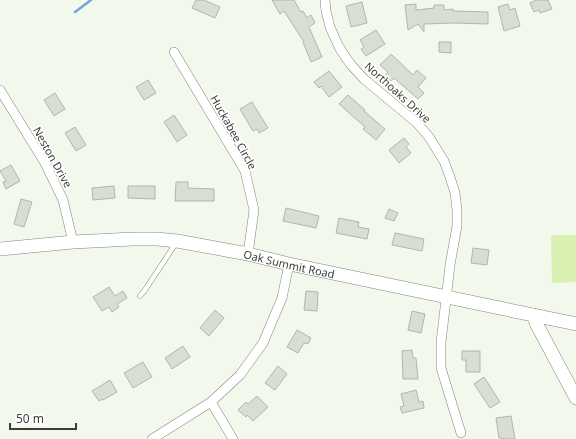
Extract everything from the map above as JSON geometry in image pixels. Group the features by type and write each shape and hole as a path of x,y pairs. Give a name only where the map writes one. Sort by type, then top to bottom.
{"main road":[{"name":"Oak Summit Road","path":"0,249 73,242 133,239 177,241 248,254 289,264 576,324"},
{"path":"533,315 576,398"}],"street":[{"name":"Northoaks Drive","path":"325,0 330,27 346,58 364,79 417,123 429,137 444,161 450,177 457,210 441,342 441,368 461,433"},
{"name":"Huckabee Circle","path":"174,52 245,171 254,210 248,254"},
{"name":"Neston Drive","path":"0,90 45,163 63,200 73,242"},
{"path":"152,439 211,402 240,375 263,343 282,298 289,264"},
{"path":"211,402 233,439"}],"lane":[{"path":"140,296 177,241"}],"green space":[{"path":"551,235 576,235 576,282 552,283"}],"building":[{"path":"196,0 204,0 220,7 215,18 192,8"},
{"path":"272,0 294,0 301,12 303,11 307,18 311,15 315,23 309,27 322,57 311,62 304,42 284,11 280,14"},
{"path":"536,0 548,0 552,9 540,13 539,10 534,12 530,3"},
{"path":"362,2 367,23 351,27 346,6"},
{"path":"416,4 416,10 434,8 434,5 444,5 444,10 453,9 453,11 488,12 488,24 424,24 424,32 418,24 408,30 405,5"},
{"path":"508,4 510,10 515,8 520,26 504,31 498,7"},
{"path":"376,30 385,44 366,56 361,49 364,47 360,40"},
{"path":"439,42 451,42 451,53 439,52"},
{"path":"391,54 413,75 417,70 426,78 418,87 424,93 418,99 394,78 391,81 385,75 388,72 380,65"},
{"path":"329,71 342,87 329,97 321,86 319,88 314,82"},
{"path":"148,80 156,93 144,100 136,87"},
{"path":"55,93 65,109 54,116 44,100"},
{"path":"348,95 385,129 376,140 363,129 365,127 339,104"},
{"path":"252,102 268,128 259,133 257,129 253,131 240,109"},
{"path":"174,115 187,135 177,142 164,122"},
{"path":"75,127 86,145 76,151 65,133"},
{"path":"404,138 409,144 406,147 411,153 399,163 389,150"},
{"path":"11,165 20,181 6,189 3,182 6,181 0,171"},
{"path":"176,182 188,182 188,188 214,189 214,201 175,201"},
{"path":"114,186 115,198 93,200 92,188"},
{"path":"128,186 155,186 155,199 128,198"},
{"path":"21,199 32,202 24,227 14,224"},
{"path":"286,208 319,216 316,228 283,221"},
{"path":"389,209 398,213 394,221 385,218"},
{"path":"339,218 359,222 358,227 369,229 367,239 336,233"},
{"path":"395,233 424,239 422,251 392,245"},
{"path":"473,248 489,250 487,265 471,263"},
{"path":"109,287 115,296 123,291 127,298 117,304 119,307 112,312 109,307 102,311 93,297"},
{"path":"306,291 318,292 317,311 304,310"},
{"path":"215,310 224,318 209,336 200,328"},
{"path":"412,311 425,314 421,333 408,330"},
{"path":"297,330 311,338 308,344 304,343 298,353 287,347"},
{"path":"183,346 190,357 172,369 165,358"},
{"path":"412,350 413,358 416,358 418,379 403,379 402,351"},
{"path":"462,351 480,351 480,372 466,372 466,360 462,360"},
{"path":"143,362 152,377 133,388 124,373"},
{"path":"278,366 287,374 275,390 265,383"},
{"path":"484,377 500,402 490,408 474,384"},
{"path":"110,380 117,392 99,401 92,391"},
{"path":"416,390 419,402 423,401 424,408 402,413 400,407 404,406 401,394"},
{"path":"257,396 268,407 253,421 247,415 246,417 238,410 246,402 248,404"},
{"path":"511,416 515,439 499,438 496,418"}],"waterway":[{"path":"75,12 91,0"}]}
